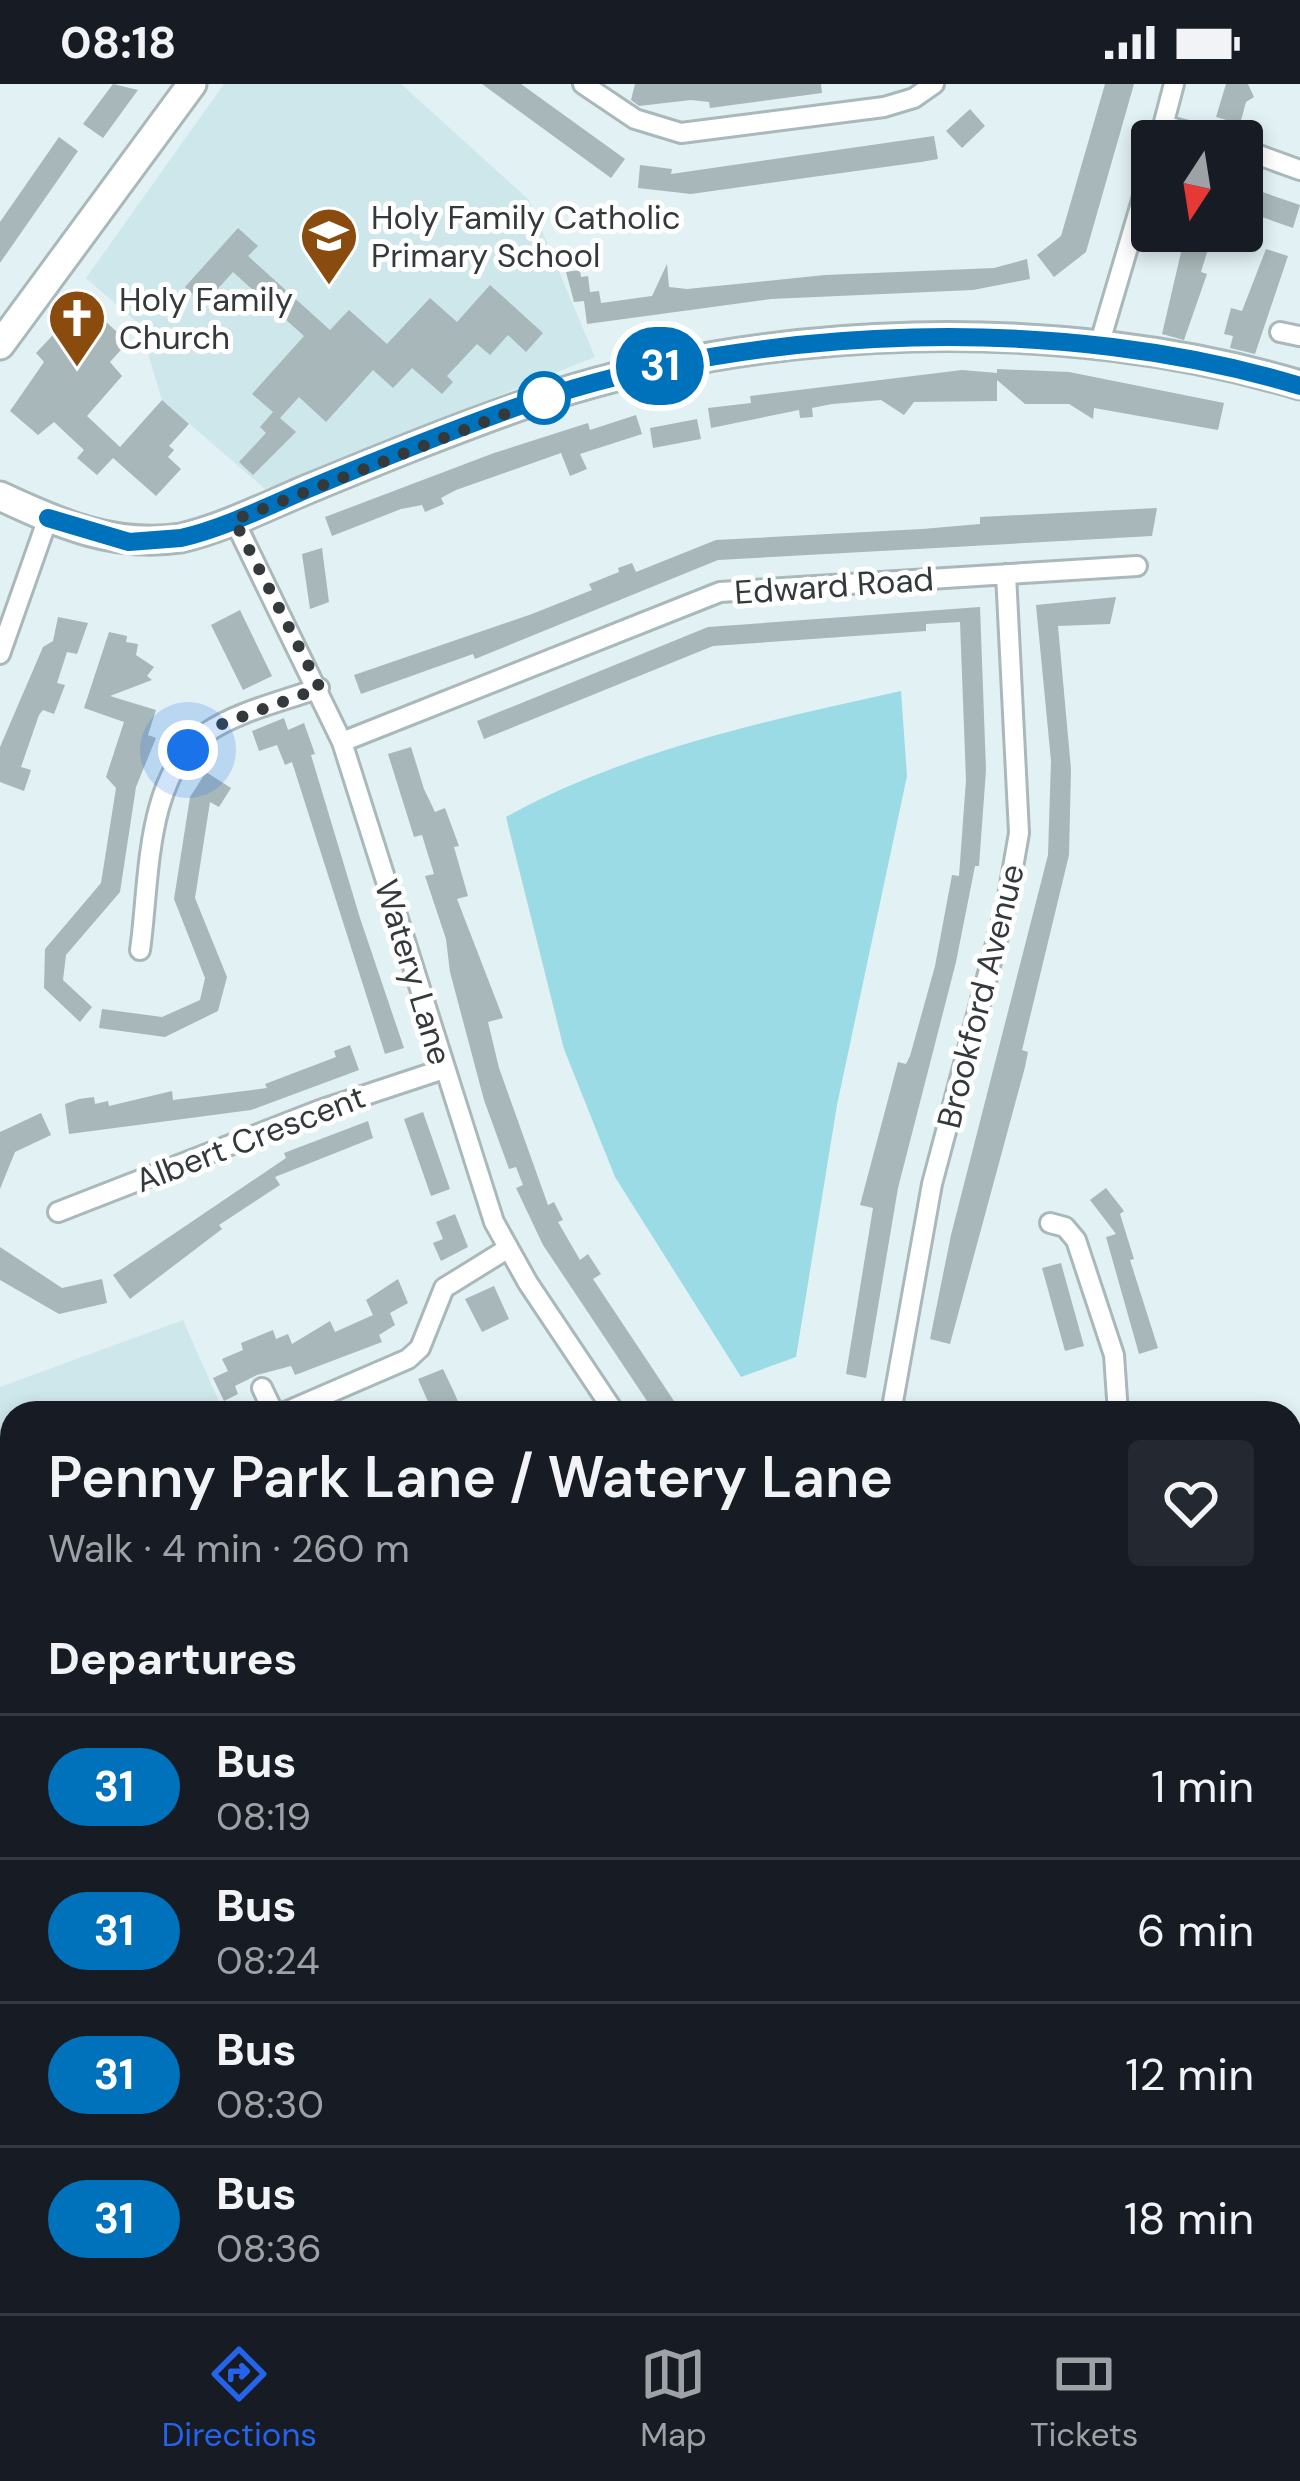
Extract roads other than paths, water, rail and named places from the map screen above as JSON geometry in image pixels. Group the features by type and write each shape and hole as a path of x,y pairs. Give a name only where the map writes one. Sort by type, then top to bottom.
{"street":[{"path":"0,344 192,84"},
{"path":"583,84 634,119 681,133 884,107 934,84"},
{"path":"1164,120 1174,84"},
{"path":"1263,157 1300,170"},
{"path":"1100,342 1131,237"},
{"path":"0,496 48,518 129,542 181,538 524,405 620,374 856,342 987,336 1100,342 1300,386"},
{"path":"0,654 48,518"},
{"name":"Watery Lane","path":"234,520 320,688 342,742 444,1069 507,1250 607,1401"},
{"name":"Edward Road","path":"342,742 720,592 1137,566"},
{"name":"Brookford Avenue","path":"893,1401 932,1184 1007,902 1019,833 1006,574"},
{"path":"140,950 162,802 172,772 211,730 320,688"},
{"name":"Albert Crescent","path":"58,1212 320,1109 444,1069"},
{"path":"1050,1223 1065,1227 1076,1240 1114,1355 1117,1401"},
{"path":"308,1401 408,1359 420,1348 444,1288 507,1250"},
{"path":"262,1388 271,1401"}],"place":[{"name":"Holy Family Catholic Primary School","path":"329,287"},
{"name":"Holy Family Church","path":"77,369"}]}
